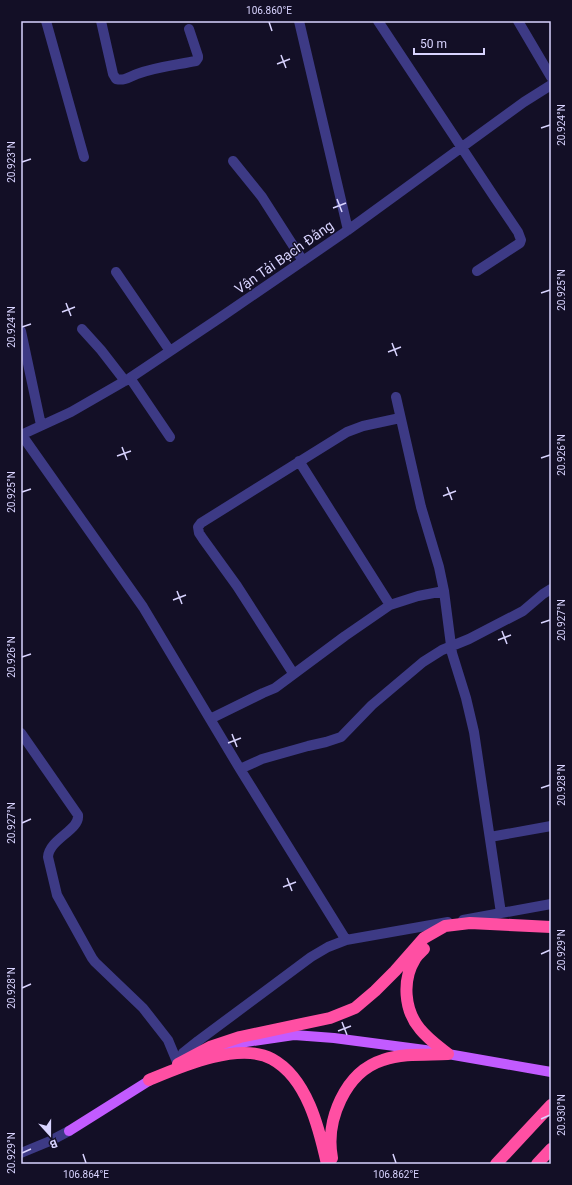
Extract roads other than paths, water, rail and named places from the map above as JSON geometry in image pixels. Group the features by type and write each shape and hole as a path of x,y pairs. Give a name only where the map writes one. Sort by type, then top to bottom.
{"highway":[{"path":"178,1064 210,1047 240,1037 330,1018 355,1008 395,971 424,938 445,926 470,923 551,927"},
{"path":"448,1054 419,1028 411,1014 406,996 408,977 415,959 428,944 447,934 471,930 551,934"},
{"path":"149,1080 195,1062 235,1053 256,1054 271,1058 282,1066 304,1094 321,1139 327,1164"},
{"path":"334,1164 331,1138 335,1113 346,1089 363,1070 384,1060 410,1055 448,1054"},
{"path":"496,1164 551,1105"},
{"path":"537,1164 551,1149"}],"main road":[{"path":"69,1131 149,1080 178,1064 208,1052 246,1042 294,1035 373,1042 551,1072"}],"street":[{"path":"46,21 84,157"},
{"path":"101,21 113,74 116,79 119,80 124,80 136,74 152,70 196,61 198,56 189,29"},
{"path":"298,21 348,230"},
{"path":"378,21 518,232 521,240 520,243 477,271"},
{"path":"518,21 551,77"},
{"name":"Vận Tải Bạch Đằng","path":"21,434 71,412 128,379 348,230 524,102 551,85"},
{"path":"233,161 262,197 303,261"},
{"path":"116,272 170,351"},
{"path":"82,329 128,379 170,437"},
{"path":"21,331 41,425"},
{"path":"396,397 421,507 439,567 449,625 450,646 466,698 474,732 501,913"},
{"path":"294,673 237,586 199,533 198,527 201,523 347,432 363,426 400,418"},
{"path":"21,434 143,607 240,769 346,940"},
{"path":"299,461 390,605"},
{"path":"240,769 262,759 341,737 372,704 423,662 442,650 470,639 522,611 551,589"},
{"path":"210,719 263,692 276,688 294,673 390,605 418,596 444,591"},
{"path":"21,733 79,817 48,852 57,895 77,933 95,962 143,1008 168,1040 178,1064"},
{"path":"490,837 551,826"},
{"path":"178,1064 183,1053 198,1041 310,957 328,947 346,940 551,904"},
{"path":"21,1153 69,1131"}]}
